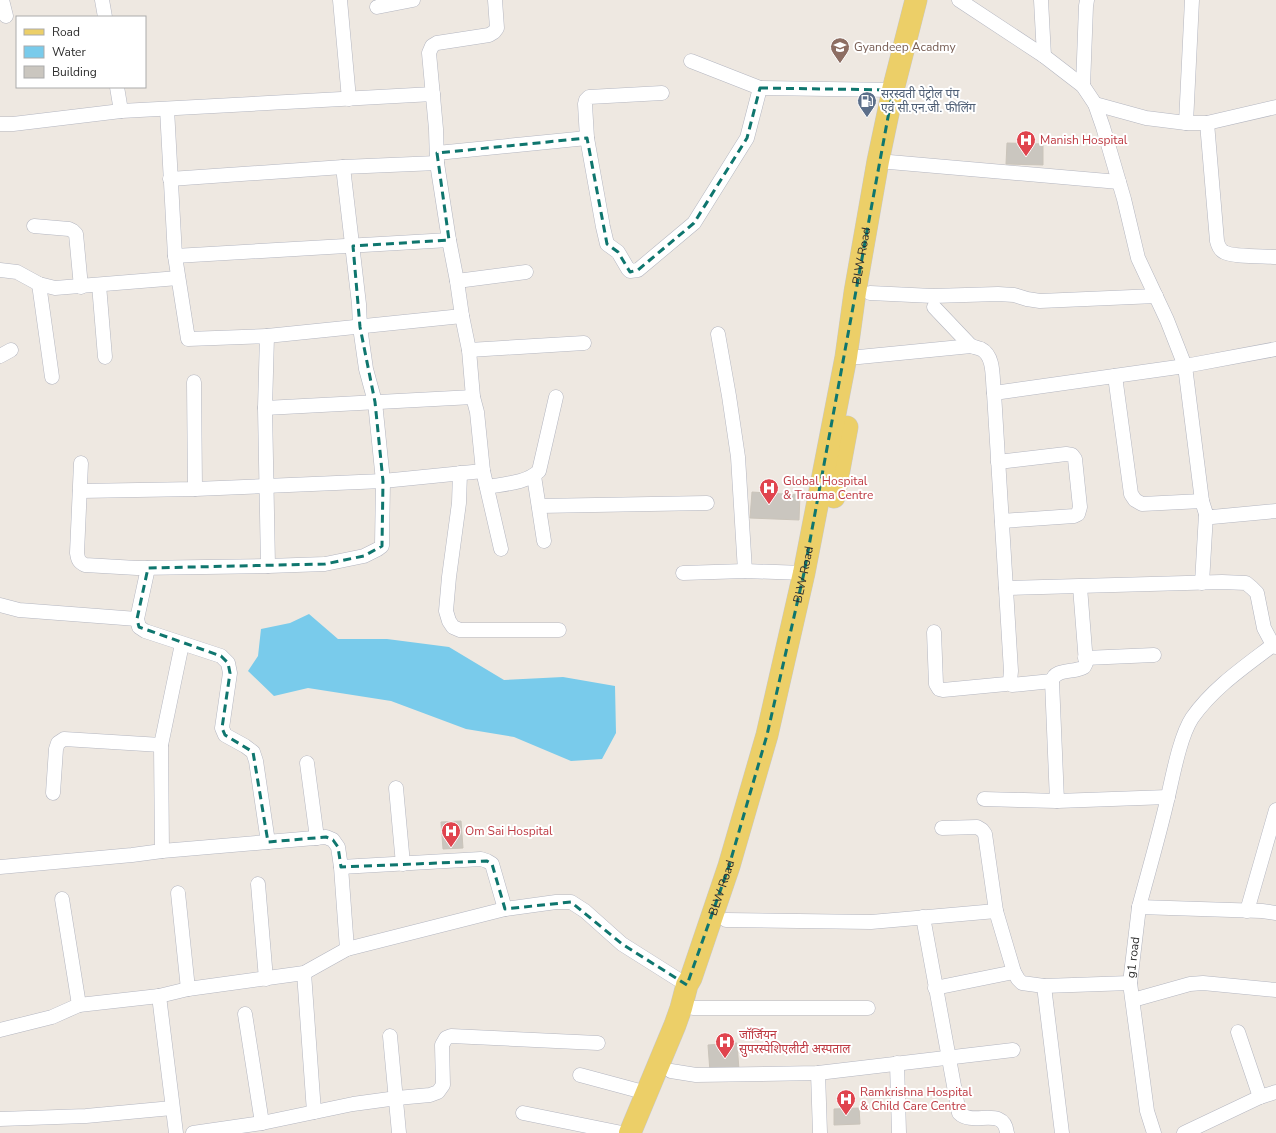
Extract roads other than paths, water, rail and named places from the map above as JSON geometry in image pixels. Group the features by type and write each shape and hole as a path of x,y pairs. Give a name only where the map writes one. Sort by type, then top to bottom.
{"main road":[{"name":"BLW Road","path":"630,1133 647,1093 678,1032 681,1008 687,985 718,928 729,866 767,735 852,357 855,292 885,162 893,90 916,0"},
{"path":"644,1133 671,1070 678,1032 694,1008 771,763 822,554 842,460 852,357 870,293 885,162 910,79 920,36 931,0"}],"street":[{"path":"2,0 6,16"},
{"path":"102,0 105,16"},
{"path":"340,0 349,99"},
{"path":"377,7 413,0"},
{"path":"496,0 497,28 494,32 489,35 437,43 432,46 429,53 437,158 449,240 469,350 473,396 477,412 484,471 501,549"},
{"path":"959,0 1044,56 1083,86 1095,104 1124,199 1138,258 1168,320 1185,366 1204,507 1202,583"},
{"path":"1041,0 1044,56"},
{"path":"1083,86 1087,0"},
{"path":"1186,123 1192,0"},
{"path":"691,61 760,88 893,90"},
{"path":"117,88 121,111"},
{"path":"662,93 589,97 585,104 588,138 607,244 618,252 630,271 638,270 694,224 747,138 760,88"},
{"path":"0,124 13,124 121,111 433,94"},
{"path":"1095,104 1146,118 1186,123 1207,123 1276,107"},
{"path":"167,109 175,256 188,339 267,336 462,316"},
{"path":"1207,123 1217,241 1219,247 1224,252 1235,254 1276,257"},
{"path":"170,179 343,167 437,158 588,138"},
{"path":"885,162 1119,182"},
{"path":"81,463 77,554 80,563 85,565 148,568 325,564 364,556 382,546 383,481 375,402 366,369 360,327 353,246 343,167"},
{"path":"34,226 69,229 76,234 81,287"},
{"path":"175,256 449,240"},
{"path":"0,270 17,272 46,287 56,288 178,278"},
{"path":"457,281 526,272"},
{"path":"39,284 52,377"},
{"path":"99,285 105,357"},
{"path":"870,293 933,296 998,294 1014,295 1040,301 1156,296"},
{"path":"934,307 971,346"},
{"path":"718,334 738,457 746,571"},
{"path":"267,336 265,408 268,566"},
{"path":"469,350 584,343"},
{"path":"852,357 971,346 980,349 986,354 990,361 994,393 1011,671 1010,681 1006,684 943,690 939,688 936,684 934,632"},
{"path":"994,393 1185,366 1276,349"},
{"path":"1115,376 1131,494 1134,500 1142,504 1204,507 1212,517 1276,511"},
{"path":"194,382 195,490"},
{"path":"265,408 473,396"},
{"path":"487,487 528,479 539,471 556,397"},
{"path":"998,462 1066,454 1072,455 1075,459 1080,507 1078,514 1074,516 1002,521"},
{"path":"80,491 195,490 266,487 383,481 484,471"},
{"path":"460,473 459,503 448,577 446,611 449,621 453,627 460,630 559,630"},
{"path":"534,476 544,541"},
{"path":"539,506 707,503"},
{"path":"148,568 137,619 139,626 145,631 221,656 228,663 230,673 222,728 225,735 253,752 256,761 268,842"},
{"path":"683,573 746,571 804,573"},
{"path":"1006,588 1246,583 1257,593 1264,628 1274,646"},
{"path":"1057,801 1052,681 1056,674 1080,670 1084,667 1085,658 1080,587"},
{"path":"0,605 19,610 137,619"},
{"path":"162,851 161,744 182,644"},
{"name":"g1 road","path":"1014,972 1018,979 1022,982 1044,986 1130,983 1139,908 1184,736 1192,720 1206,701 1225,682 1274,646"},
{"path":"1085,658 1154,655"},
{"path":"1012,685 1052,681"},
{"path":"53,793 56,749 58,743 64,739 161,744"},
{"path":"307,763 317,838"},
{"path":"396,788 403,864"},
{"path":"984,799 1057,801 1168,797"},
{"path":"1247,911 1276,810"},
{"path":"935,988 1014,972 996,911 985,834 977,827 942,828"},
{"path":"0,867 326,837 333,840 338,847 347,949"},
{"path":"341,868 481,859 492,864 505,909"},
{"path":"258,884 266,979"},
{"path":"178,893 188,989"},
{"path":"62,899 79,1005"},
{"path":"0,1030 52,1017 79,1005 159,996 188,989 304,973 347,949 505,909 556,902 571,902 585,911 622,944 687,985"},
{"path":"1139,908 1276,913"},
{"path":"718,928 871,922 996,911"},
{"path":"923,917 959,1113 962,1117 969,1118 996,1118 1002,1121 1006,1126 1007,1133"},
{"path":"304,973 314,1112"},
{"path":"1130,983 1147,1111 1154,1133"},
{"path":"1133,1000 1190,984 1204,983 1276,990"},
{"path":"1044,986 1062,1133"},
{"path":"159,996 176,1133"},
{"path":"694,1008 868,1008"},
{"path":"245,1014 262,1123"},
{"path":"1238,1032 1260,1097"},
{"path":"390,1036 399,1133"},
{"path":"193,1133 262,1123 353,1104 430,1095 438,1092 443,1085 442,1045 446,1038 451,1036 598,1043"},
{"path":"671,1070 696,1075 818,1073 1013,1050"},
{"path":"897,1063 900,1133"},
{"path":"818,1073 820,1133"},
{"path":"580,1075 647,1093"},
{"path":"1184,1133 1260,1097 1276,1092"},
{"path":"0,1119 86,1116 172,1108"},
{"path":"523,1113 622,1133"}],"water":[{"path":"309,614 338,639 387,639 449,647 504,680 563,677 615,686 616,733 602,759 571,761 514,737 466,729 391,701 308,688 274,696 248,671 258,656 261,629 290,623"}],"place":[{"name":"Gyandeep Acadmy","path":"840,64"},
{"name":"सरस्वती पेट्रोल पंप एवं सी.एन.जी. फीलिंग","path":"867,118"},
{"name":"Manish Hospital","path":"1026,157"},
{"name":"Global Hospital & Trauma Centre","path":"769,505"},
{"name":"Om Sai Hospital","path":"451,848"},
{"name":"जाॅर्जियन सुपरस्पेशिएलीटी अस्पताल","path":"725,1059"},
{"name":"Ramkrishna Hospital & Child Care Centre","path":"846,1116"}]}
